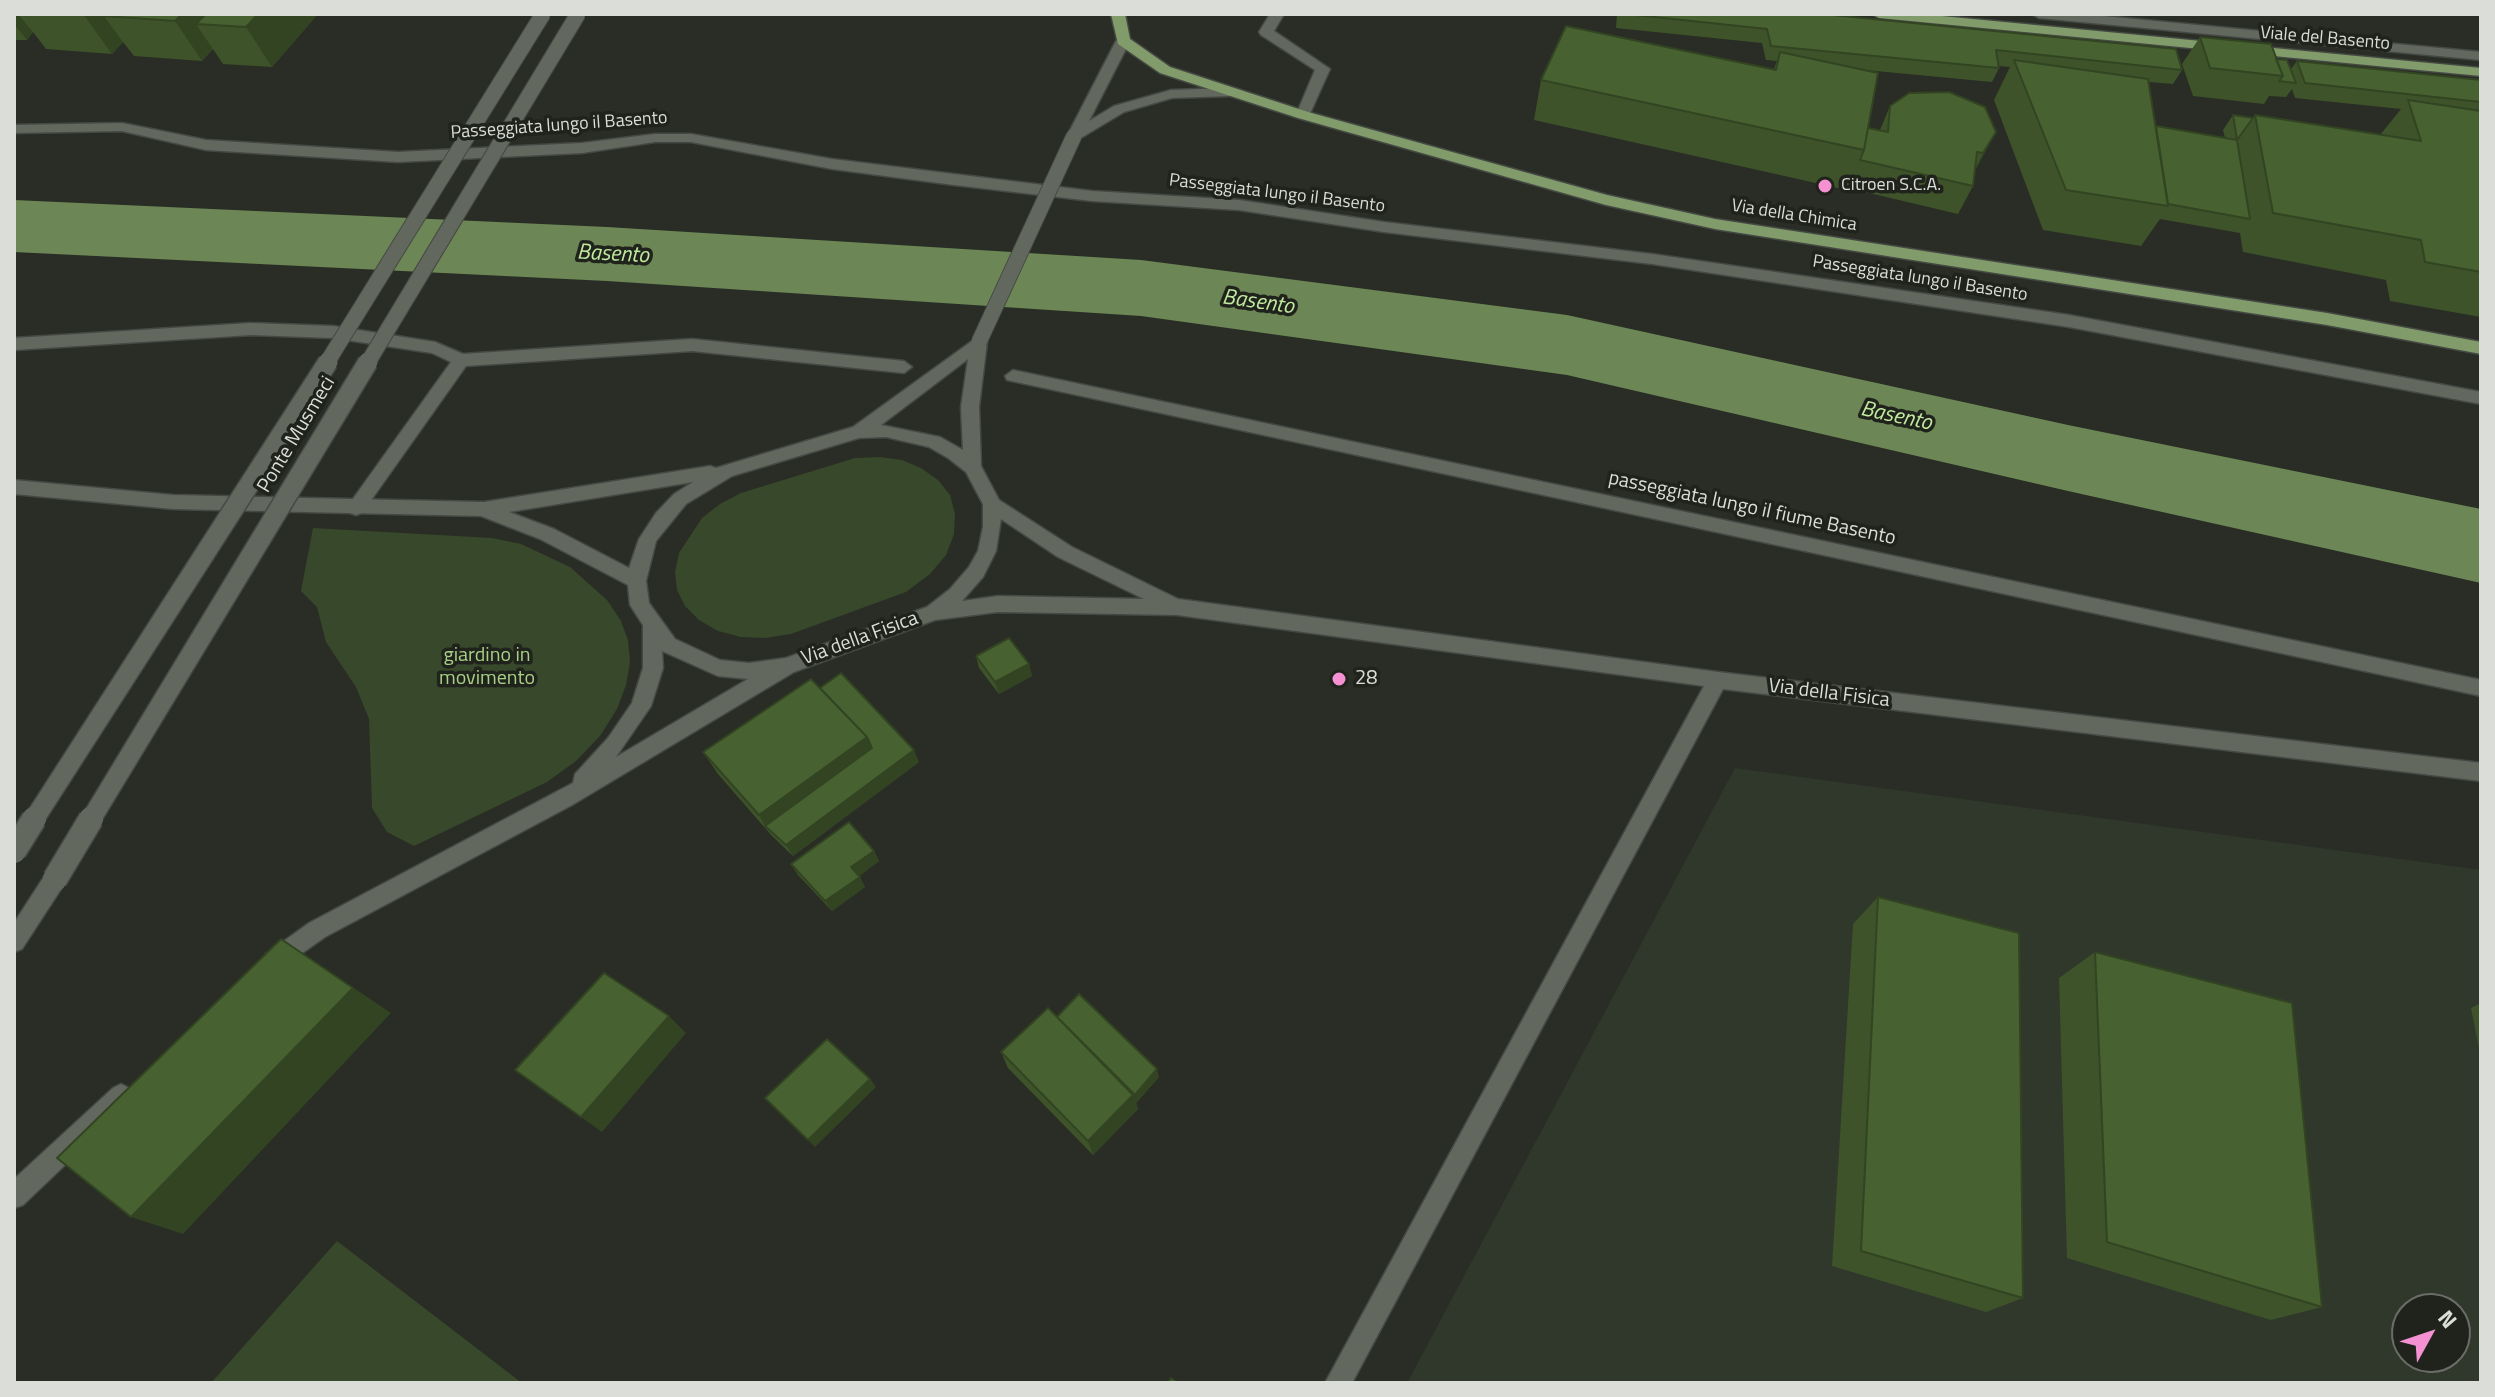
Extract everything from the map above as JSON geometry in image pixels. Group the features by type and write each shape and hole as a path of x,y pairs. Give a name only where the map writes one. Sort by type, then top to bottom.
{"main road":[{"path":"1119,14 1123,41"},
{"name":"Viale del Basento","path":"1879,14 2481,72"},
{"name":"Via della Chimica","path":"1123,41 1165,70 1230,92 1606,200 1715,224 2312,317 2481,348"}],"street":[{"name":"Ponte Musmeci","path":"14,851 289,424 543,14"},
{"name":"Ponte Musmeci","path":"14,942 578,14"},
{"path":"1277,14 1266,32 1323,69 1303,115"},
{"path":"2039,14 2481,56"},
{"path":"972,467 970,407 979,342 1074,136 1123,41"},
{"path":"1074,136 1119,109 1171,94 1230,92"},
{"name":"Passeggiata lungo il Basento","path":"14,129 122,127 206,145 398,157 582,148 655,138 691,138 832,164 954,180 1092,196 1239,205 1384,227 1667,261 2069,321 2481,398"},
{"path":"14,344 251,329 319,332 435,348 461,360 692,345 904,367"},
{"path":"859,432 979,342"},
{"path":"356,508 461,360"},
{"name":"passeggiata lungo il fiume Basento","path":"1013,376 2481,688"},
{"path":"14,490 173,502 484,509 726,471 859,432 886,431 922,438 954,453 972,467 992,504 1065,552 1177,607"},
{"path":"565,798 615,744 641,706 653,668 652,627 640,605 637,581 644,550 662,518 680,499 726,471"},
{"name":"Via della Fisica","path":"652,627 668,645 718,668 749,671 787,666 934,612 957,594 976,572 987,551 992,527 992,504"},
{"path":"484,509 547,534 637,581"},
{"path":"934,612 998,604 1177,607"},
{"name":"Via della Fisica","path":"1177,607 1718,680 2481,772"},
{"path":"257,975 317,930 565,798 787,666"},
{"path":"1338,1383 1718,680"},
{"path":"14,1196 141,1078"}],"shaded area":[{"path":"1735,768 2481,870 2481,1383 1407,1383"}],"green space":[{"path":"855,458 902,460 921,468 938,480 950,495 955,514 954,534 946,555 930,574 906,592 791,634 765,638 741,637 718,631 699,620 685,606 677,590 675,572 679,553 702,518 720,504 741,493"},
{"name":"giardino in movimento","path":"313,528 492,538 521,544 570,567 607,600 621,621 628,640 630,662 626,685 617,709 600,736 576,761 547,782 414,846 387,832 372,808 369,719 356,687 326,642 317,607 301,591"},
{"path":"337,1241 522,1383 211,1383"}],"building":[{"path":"182,14 175,21 104,16"},
{"path":"206,14 258,14 246,27 196,24"},
{"path":"1626,14 1822,14 2176,49 2182,70 1996,50 1999,68 1771,46 1767,29"},
{"path":"1566,26 1776,70 1780,52 1878,73 1864,150 1541,80"},
{"path":"2200,37 2271,44 2283,76 2210,68"},
{"path":"2276,59 2287,60 2296,83 2279,81 2283,76"},
{"path":"2014,60 2148,79 2168,206 2066,190"},
{"path":"2297,61 2481,80 2481,102 2305,83"},
{"path":"1949,92 1985,107 1996,132 1983,153 1977,152 1973,186 1860,160 1868,128 1888,132 1890,106 1909,93"},
{"path":"2408,100 2481,111 2481,272 2425,262 2421,240 2273,213 2255,115 2421,141"},
{"path":"2233,115 2253,118 2237,140"},
{"path":"2156,126 2237,140 2250,219 2168,204"},
{"path":"1009,638 1029,664 995,682 976,656"},
{"path":"841,673 914,750 786,845 765,826 872,748 867,737 820,688"},
{"path":"811,679 867,737 759,815 703,752"},
{"path":"849,822 874,851 851,867 860,877 825,901 791,864"},
{"path":"1878,897 2019,933 2023,1298 1861,1251"},
{"path":"281,939 353,988 131,1217 57,1158"},
{"path":"2095,952 2292,1003 2322,1307 2107,1242"},
{"path":"604,973 669,1016 581,1117 515,1070"},
{"path":"1079,994 1157,1069 1134,1096 1057,1017"},
{"path":"1048,1008 1134,1094 1088,1141 1001,1052"},
{"path":"827,1039 870,1079 808,1140 765,1098"}],"waterway":[{"name":"Basento","path":"14,226 607,254 1141,288 1567,345 2068,458 2481,546"}],"place":[{"name":"Citroen S.C.A.","path":"1825,186"},
{"name":"28","path":"1339,679"}]}
